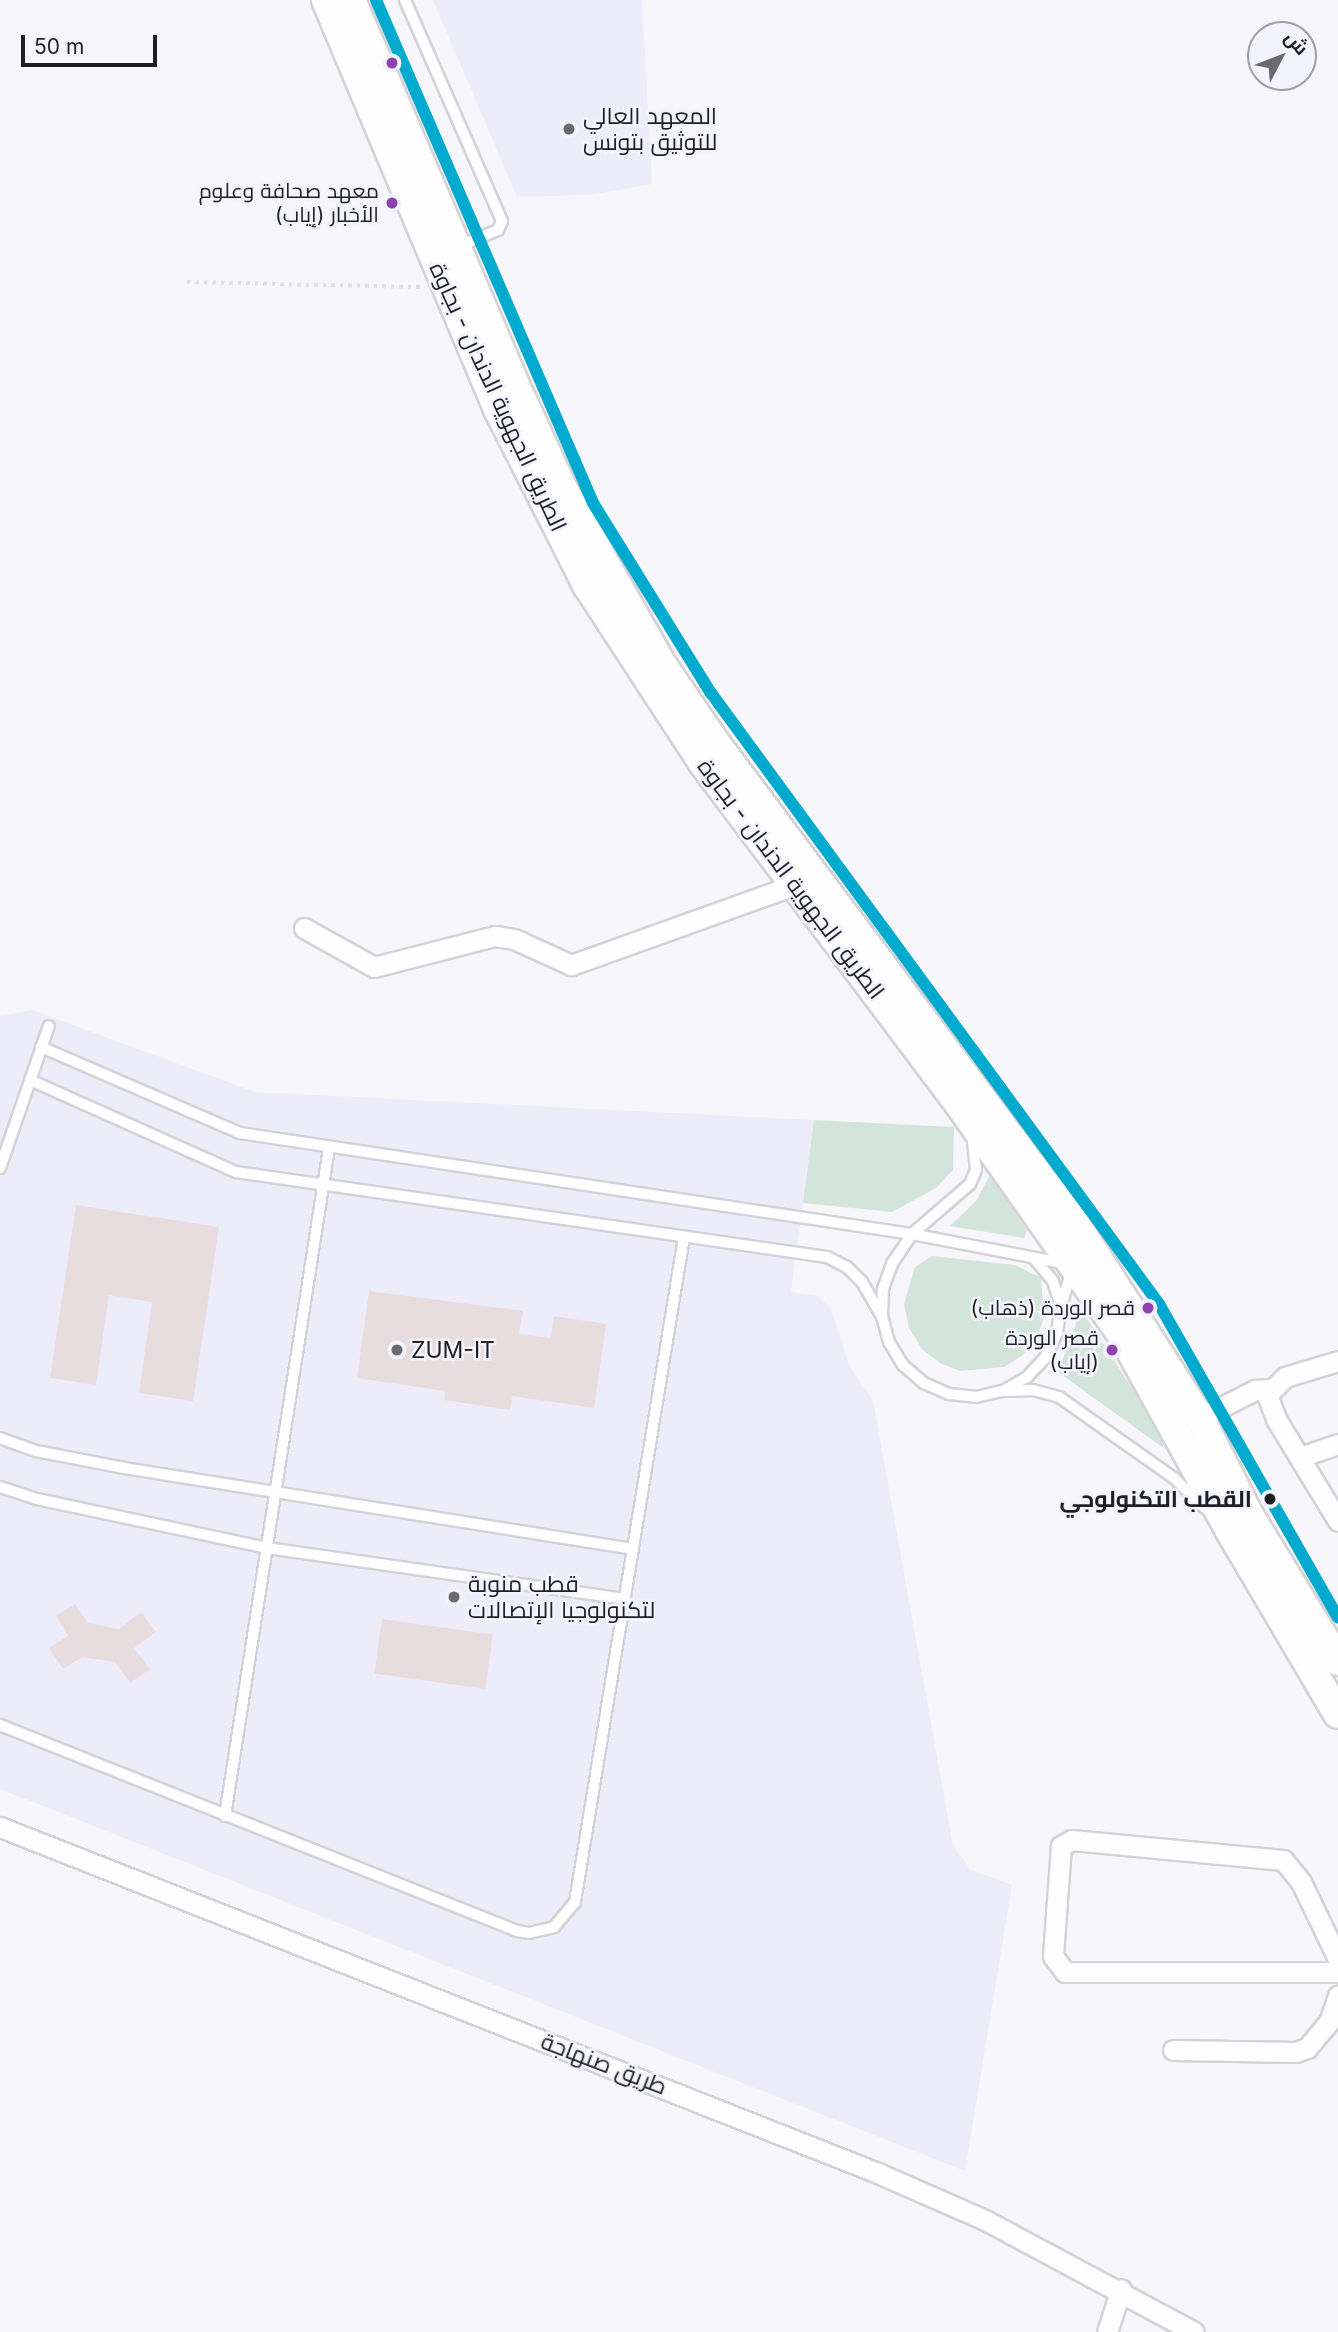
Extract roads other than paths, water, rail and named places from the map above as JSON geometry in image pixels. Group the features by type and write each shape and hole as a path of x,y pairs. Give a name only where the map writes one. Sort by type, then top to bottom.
{"main road":[{"name":"الطريق الجهوية الدندان - بجاوة","path":"326,0 442,234 563,489 661,663 717,745 1077,1226 1121,1294 1188,1424 1230,1531 1335,1707"},
{"name":"الطريق الجهوية الدندان - بجاوة","path":"351,0 442,234 447,288 499,411 587,585 703,763 964,1111 1188,1424 1249,1515 1338,1661"}],"street":[{"path":"304,928 374,967 495,936 514,939 571,965 795,885"},
{"path":"1188,1424 1255,1390 1269,1389 1285,1377 1338,1361"},
{"path":"1269,1389 1267,1401 1338,1521"},
{"path":"1300,1457 1338,1444"},
{"name":"طريق صنهاجة","path":"0,1827 878,2173 1122,2289 1194,2332"},
{"path":"1338,1959 1301,1882 1283,1860 1072,1840 1061,1846 1053,1956 1065,1972 1338,1972"},
{"path":"1173,2050 1296,2052 1307,2048 1329,2022 1338,1996"},
{"path":"1107,2332 1122,2289"}],"lane":[{"path":"405,0 502,221 498,230 442,234"},
{"path":"0,1168 49,1026"},
{"path":"41,1047 240,1133 912,1234 1074,1264 1096,1273 1121,1294"},
{"path":"30,1080 204,1162 236,1172 827,1257 847,1267 862,1282 882,1316"},
{"path":"964,1111 976,1154 976,1171 960,1195 912,1234 892,1264 883,1289 882,1316 888,1342 903,1365 924,1383 949,1394 976,1396 1003,1391 1033,1390 1059,1397 1174,1478 1230,1531"},
{"path":"225,1816 329,1147"},
{"path":"1003,1391 1027,1377 1045,1358 1057,1333 1061,1306 1079,1248 1077,1226"},
{"path":"0,1725 517,1931 529,1933 554,1927 575,1902 684,1237"},
{"path":"1034,1258 1053,1281 1061,1306"},
{"path":"0,1438 36,1451 276,1494 633,1549"},
{"path":"0,1487 37,1499 267,1548 625,1599"}],"place":[{"name":"المعهد العالي للتوثيق بتونس","path":"569,129"},
{"name":"معهد صحافة وعلوم الأخبار (إياب)","path":"392,203"},
{"name":"قصر الوردة (ذهاب)","path":"1148,1308"},
{"name":"ZUM-IT","path":"397,1350"},
{"name":"قصر الوردة (إياب)","path":"1112,1350"},
{"name":"القطب التكنولوجي","path":"1270,1499"},
{"name":"قطب منوبة لتكنولوجيا الإتصالات","path":"454,1597"}]}
